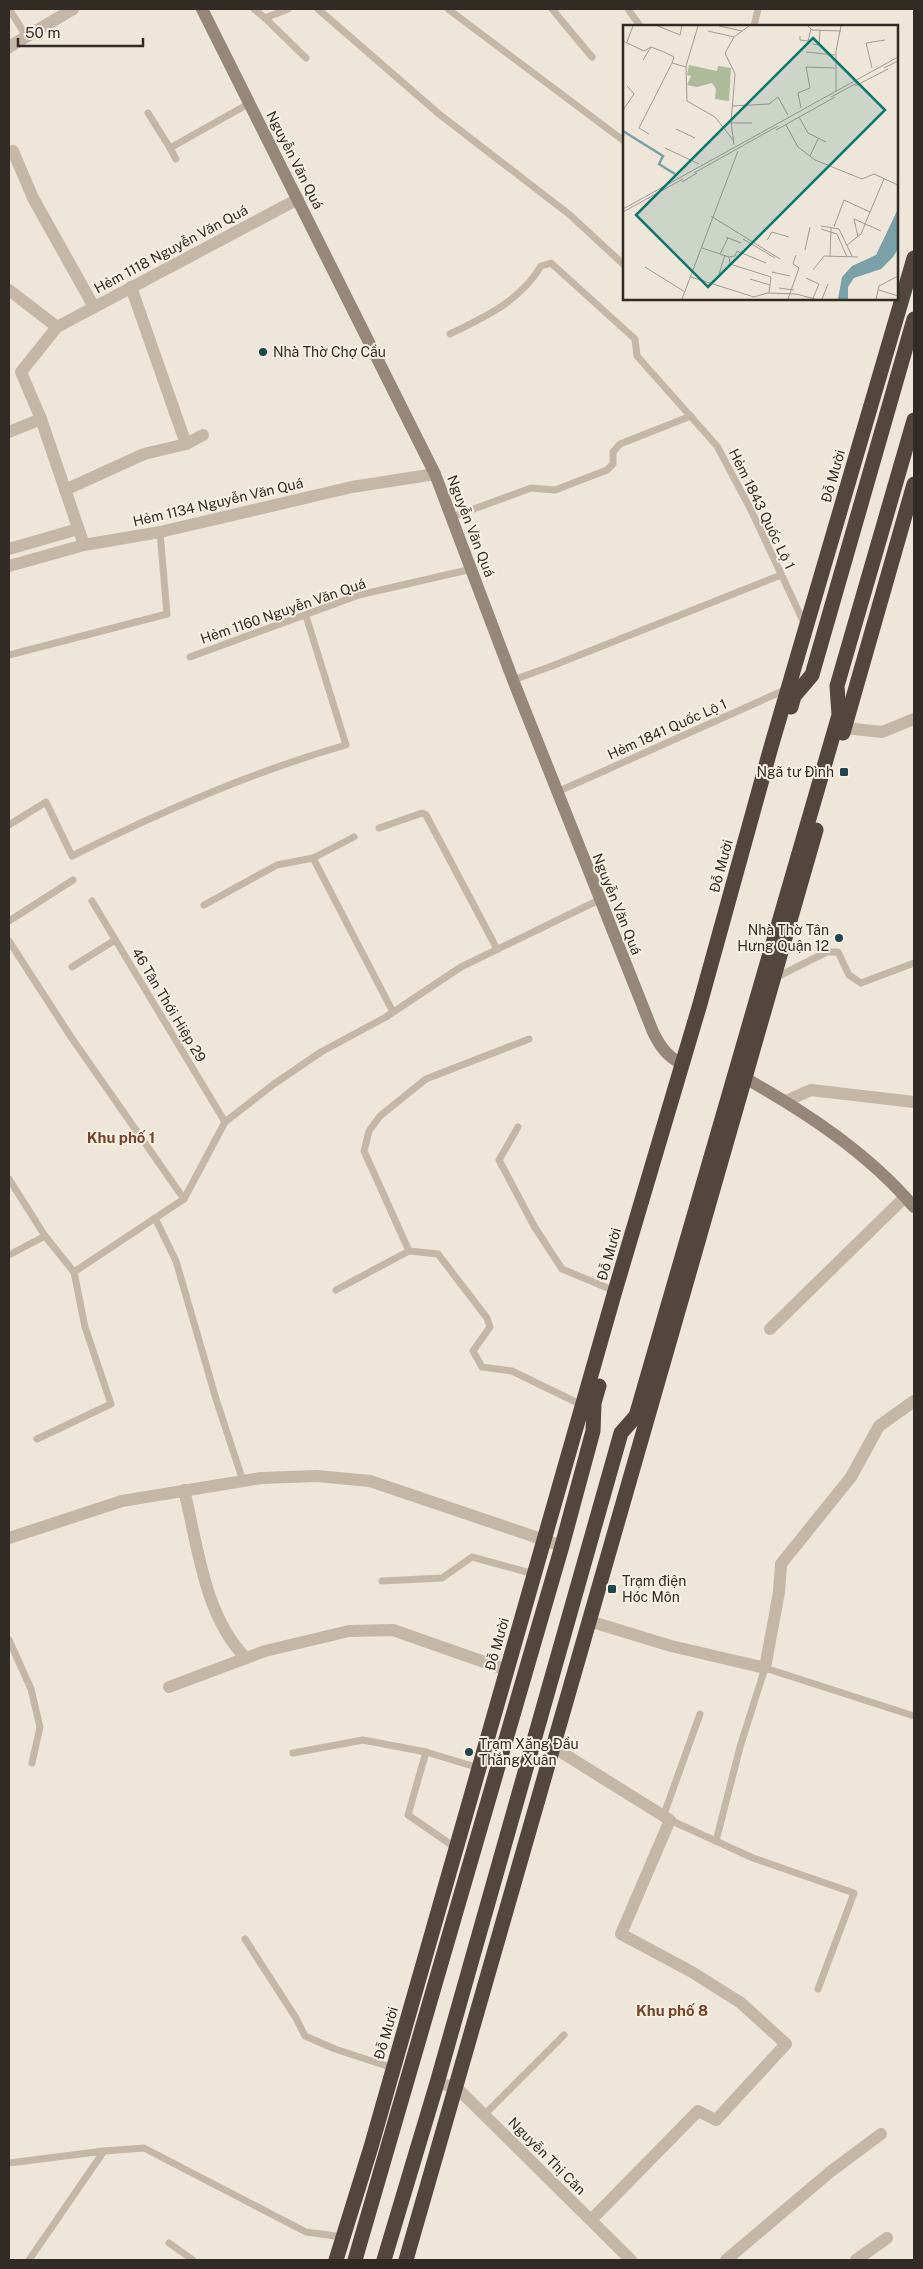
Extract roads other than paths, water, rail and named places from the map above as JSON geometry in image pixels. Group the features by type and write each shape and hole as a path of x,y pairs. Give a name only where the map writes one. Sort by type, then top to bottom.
{"highway":[{"name":"Đỗ Mười","path":"355,2260 562,1546 593,1431 594,1403 788,689 914,258"},
{"name":"Đỗ Mười","path":"336,2260 393,2068 615,1291 686,1065 708,1009 794,696 812,675 914,319"},
{"path":"768,979 839,715 836,686 914,420"},
{"path":"406,2260 589,1621 740,1076 845,728 914,484"},
{"path":"384,2260 437,2083 621,1433 636,1416 740,1076"}],"main road":[{"name":"Nguyễn Văn Quá","path":"202,9 436,474 513,680 599,900 661,1048 668,1056 686,1065"},
{"path":"740,1076 786,1101 858,1152 914,1207"}],"street":[{"path":"9,47 73,9"},
{"path":"13,151 33,198 94,307"},
{"name":"Hẻm 1118 Nguyễn Văn Quá","path":"57,326 298,199"},
{"path":"131,287 186,444"},
{"path":"9,290 57,326 21,372 41,419 84,545"},
{"path":"9,432 41,419"},
{"path":"65,490 144,454 186,444 203,435"},
{"name":"Hẻm 1134 Nguyễn Văn Quá","path":"9,566 84,545 160,532 352,487 436,474"},
{"path":"9,549 78,529"},
{"path":"845,728 882,732 914,719"},
{"path":"786,1101 811,1090 914,1102"},
{"path":"770,1329 905,1197"},
{"path":"589,1621 671,1646 765,1668 779,1592 781,1564 851,1476 878,1426 914,1401"},
{"path":"9,1538 122,1501 260,1478 318,1476 370,1481 562,1546"},
{"path":"184,1490 214,1610 232,1643 246,1658"},
{"path":"169,1687 265,1651 350,1631 393,1630 507,1670"},
{"path":"553,1747 623,1789 666,1818 621,1934 692,1972 741,2003 786,2044 716,2120 698,2111 591,2220"},
{"path":"437,2083 456,2087"},
{"name":"Nguyễn Thị Căn","path":"456,2087 632,2260"},
{"path":"726,2260 830,2172 881,2134"},
{"path":"856,2260 887,2238"}],"lane":[{"path":"9,9 27,37"},
{"path":"254,9 306,58"},
{"path":"265,18 288,9"},
{"path":"318,9 439,114 570,215 623,263"},
{"path":"448,9 623,140"},
{"path":"552,9 592,57"},
{"path":"628,9 639,25"},
{"path":"754,25 758,9"},
{"path":"170,148 250,103"},
{"path":"148,113 176,160"},
{"name":"Hẻm 1843 Quốc Lộ 1","path":"450,334 492,314 530,282 541,266 552,263 635,339 637,356 717,446 752,512 806,628"},
{"path":"452,517 531,488 555,490 607,470 613,464 613,452 620,444 690,416"},
{"path":"9,655 167,614 160,532"},
{"name":"Hẻm 1160 Nguyễn Văn Quá","path":"190,657 359,595 472,569"},
{"path":"513,680 781,575"},
{"path":"9,825 46,802 72,856 174,808 295,760 346,745 306,616"},
{"name":"Hẻm 1841 Quốc Lộ 1","path":"557,792 788,689"},
{"path":"379,828 422,813 426,815 498,948"},
{"path":"204,905 277,865 313,858 354,838"},
{"path":"313,858 394,1012"},
{"path":"9,921 73,880"},
{"path":"74,1272 184,1199 225,1122 274,1084 321,1052 394,1012 461,967 599,900"},
{"name":"46 Tân Thới Hiệp 29","path":"92,901 225,1122"},
{"path":"72,967 115,940"},
{"path":"9,941 71,1037 184,1199"},
{"path":"768,979 834,950 838,952 850,975 861,982 914,963"},
{"path":"410,1251 392,1216 364,1151 368,1132 380,1116 426,1079 529,1039"},
{"path":"518,1127 499,1160 534,1226 562,1269 615,1291"},
{"path":"9,1179 45,1236 74,1272 85,1327 111,1404 37,1439"},
{"path":"155,1218 176,1261 216,1399 243,1481"},
{"path":"9,1255 45,1236"},
{"path":"336,1290 410,1251 438,1254 487,1318 490,1327 473,1351 482,1367 512,1371 582,1405"},
{"path":"382,1581 442,1578 472,1557 534,1574"},
{"path":"9,1640 31,1689 40,1727 32,1763"},
{"path":"716,1841 740,1747 765,1668 914,1716"},
{"path":"700,1714 666,1818 753,1858 854,1893 818,1989"},
{"path":"293,1753 363,1740 426,1752 479,1768"},
{"path":"426,1752 408,1815 456,1848"},
{"path":"244,1939 274,1982 305,2036 335,2049 393,2068"},
{"path":"484,2115 564,2035"},
{"path":"9,2163 144,2148 306,2232 343,2237"},
{"path":"29,2260 104,2151"},
{"path":"169,2243 193,2260"}],"place":[{"name":"Nhà Thờ Chợ Cầu","path":"263,352"},
{"name":"Ngã tư Đình","path":"844,772"},
{"name":"Nhà Thờ Tân Hưng Quận 12","path":"839,938"},
{"name":"Trạm điện Hóc Môn","path":"612,1589"},
{"name":"Trạm Xăng Đầu Thắng Xuân","path":"469,1752"}],"district":[{"name":"Khu phố 1","path":"121,1138"},
{"name":"Khu phố 8","path":"672,2011"}]}
